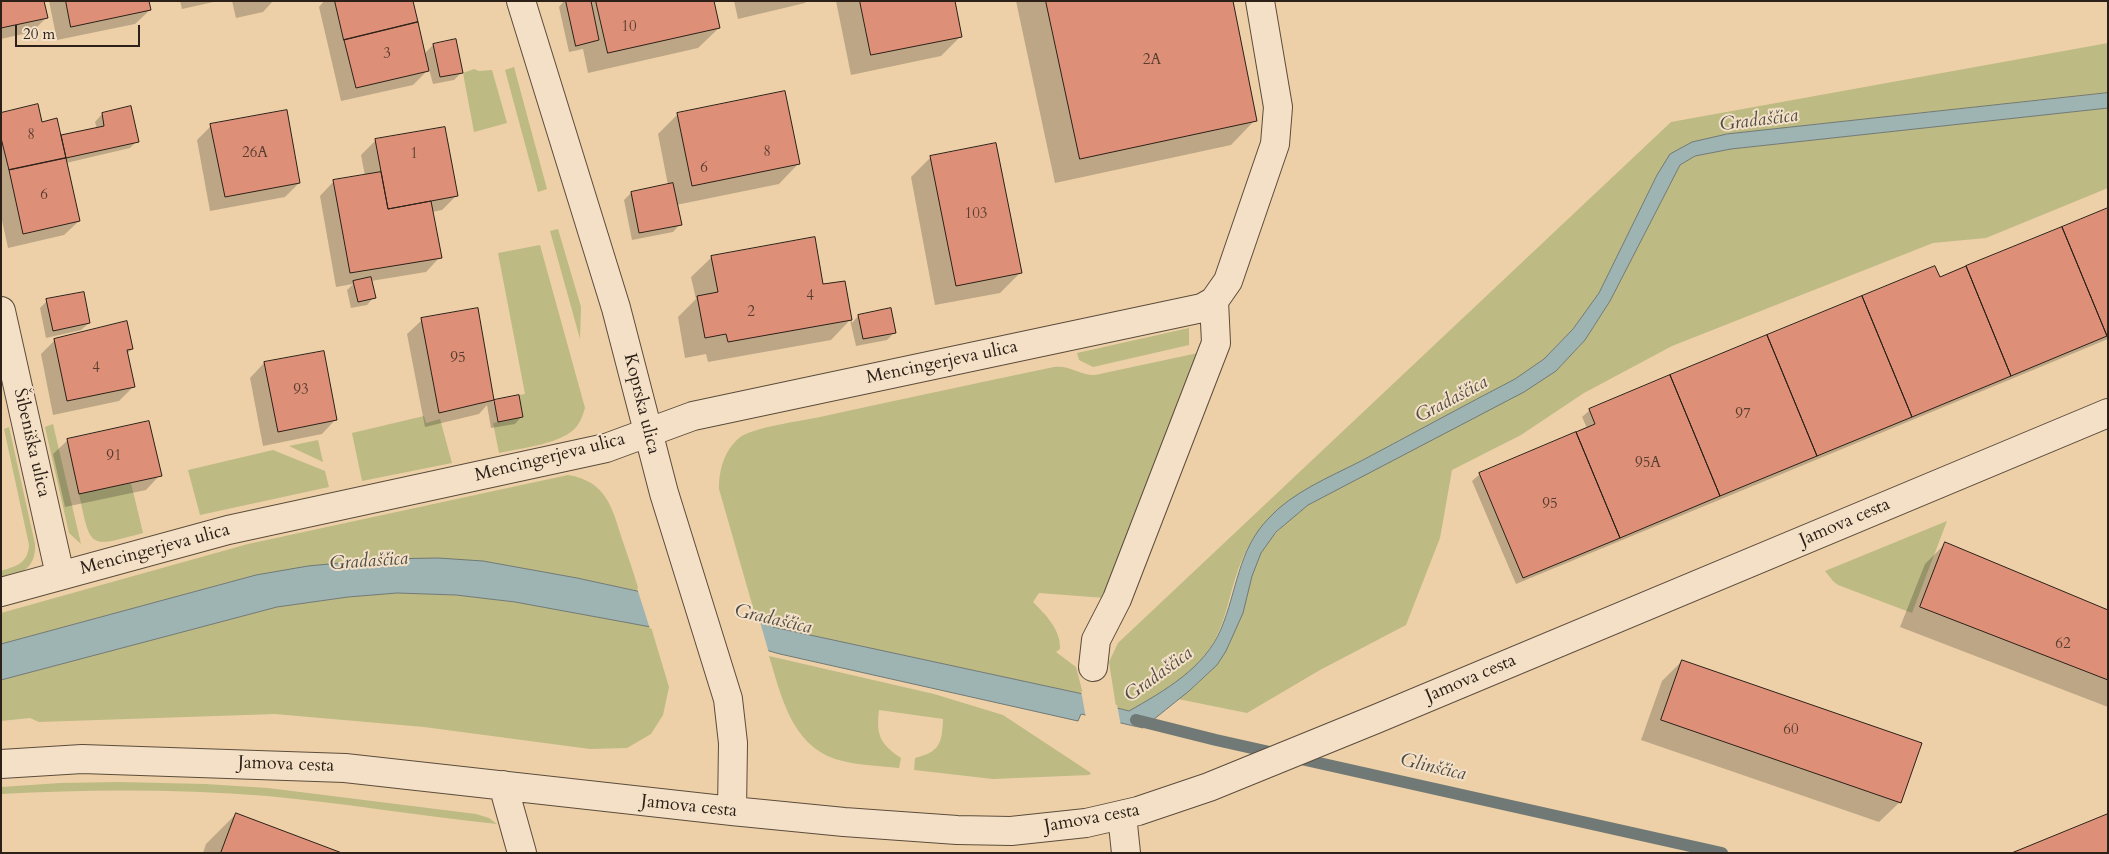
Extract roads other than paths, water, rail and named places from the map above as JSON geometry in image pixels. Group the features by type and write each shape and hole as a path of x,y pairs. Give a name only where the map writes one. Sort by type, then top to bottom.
{"street":[{"name":"Koprska ulica","path":"520,1 616,308 648,432 681,548 728,700 733,743 732,811"},
{"path":"1093,667 1096,640 1117,599 1216,343 1214,301 1228,281 1275,144 1278,107 1260,1"},
{"name":"Mencingerjeva ulica","path":"1,592 228,530 606,448 693,416 1189,311 1202,308 1214,301"},
{"name":"Šibeniška ulica","path":"1,311 60,575"},
{"name":"Jamova cesta","path":"1,764 82,759 345,768 732,811 870,824 957,830 1011,831 1051,828 1122,815 1159,805 1209,787 2108,413"},
{"path":"503,785 522,853"},
{"path":"1122,815 1126,853"}],"water":[{"name":"Gradaščica","path":"2108,93 2108,108 1731,149 1695,156 1680,165 1610,301 1585,340 1556,371 1524,392 1308,505 1276,532 1261,553 1252,576 1243,613 1226,651 1217,665 1189,691 1143,728 1081,714 1078,721 780,654 651,618 651,627 515,602 456,595 397,593 348,597 277,607 1,680 1,644 256,575 308,566 382,559 438,558 483,561 577,578 766,619 773,627 1083,694 1083,699 1129,711 1182,677 1194,667 1214,643 1221,629 1239,571 1250,544 1258,531 1278,509 1312,486 1515,379 1544,359 1573,329 1599,293 1657,175 1670,154 1692,142 1727,134"}],"waterway":[{"name":"Glinščica","path":"1136,720 1216,740 1722,853"}]}
